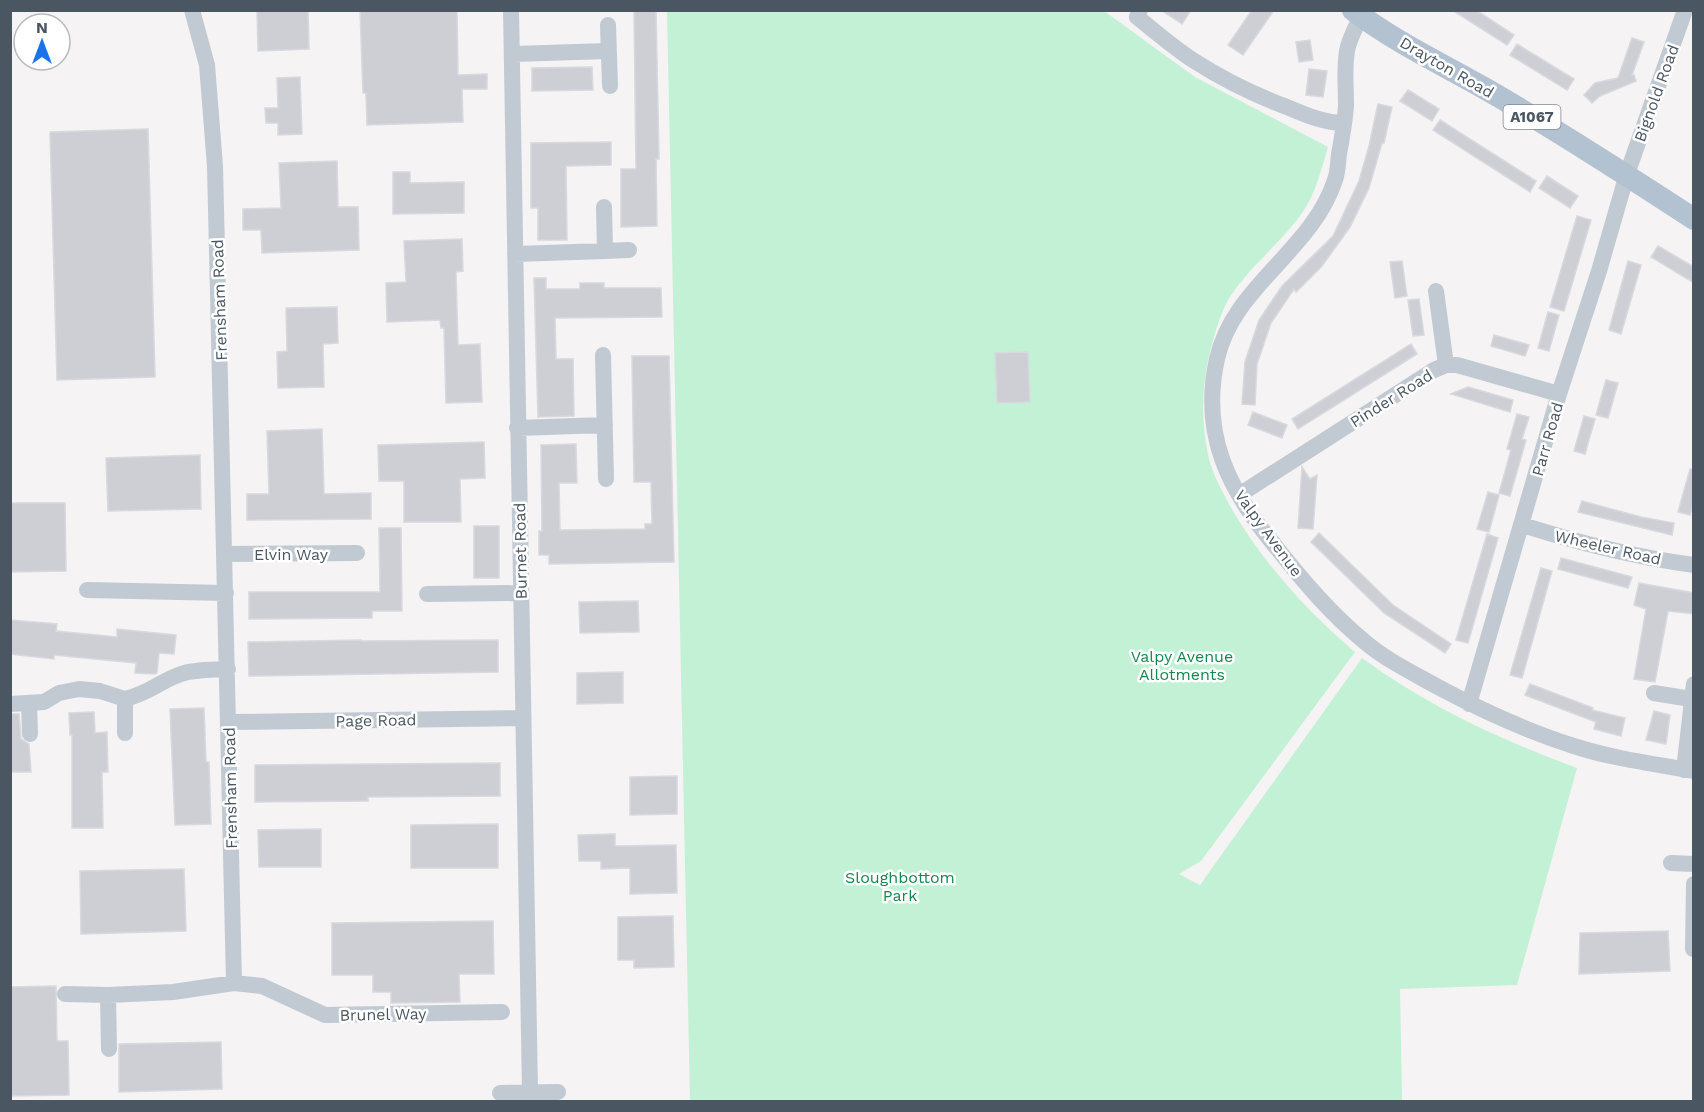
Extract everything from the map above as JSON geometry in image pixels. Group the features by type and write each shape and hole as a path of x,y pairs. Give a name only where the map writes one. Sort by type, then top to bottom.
{"main road":[{"name":"Drayton Road","path":"1357,13 1429,59 1502,98 1627,174 1694,219"}],"street":[{"name":"Frensham Road","path":"192,10 207,65 215,166 226,554 234,984"},
{"name":"Burnet Road","path":"511,10 530,1092"},
{"path":"1140,10 1137,17 1195,62 1260,97 1330,123 1344,123"},
{"name":"Bignold Road","path":"1627,174 1685,10"},
{"name":"Valpy Avenue","path":"1357,13 1347,50 1344,123 1336,180 1317,220 1295,248 1252,292 1225,335 1217,359 1213,402 1214,432 1229,478 1265,535 1326,606 1366,643 1410,672 1469,704 1578,747 1656,766 1689,770"},
{"path":"608,25 610,86"},
{"path":"513,54 608,51"},
{"name":"Parr Road","path":"1469,704 1523,525 1559,394 1599,272 1627,174"},
{"path":"604,207 604,251"},
{"path":"515,254 629,250"},
{"path":"1436,291 1446,365"},
{"path":"603,355 606,479"},
{"name":"Pinder Road","path":"1239,495 1434,370 1446,365 1457,365 1559,394"},
{"path":"518,428 605,425"},
{"name":"Wheeler Road","path":"1523,525 1605,549 1694,565"},
{"name":"Elvin Way","path":"226,554 357,553"},
{"path":"87,590 162,584 199,593 226,593"},
{"path":"427,594 520,593"},
{"path":"10,704 44,702 59,693 80,689 125,699 141,696 170,678 184,673 228,669"},
{"path":"1654,693 1692,692 1689,770"},
{"path":"125,699 125,733"},
{"path":"29,703 30,734"},
{"name":"Page Road","path":"229,722 523,718"},
{"path":"1671,863 1694,864"},
{"path":"1693,892 1693,949"},
{"name":"Brunel Way","path":"65,994 173,992 234,984 262,986 325,1015 502,1012"},
{"path":"108,995 109,1049"},
{"path":"500,1093 558,1092"}],"green space":[{"name":"Sloughbottom Park","path":"667,11 1104,11 1195,77 1328,147 1315,187 1304,210 1236,288 1225,306 1215,332 1207,365 1203,419 1206,446 1214,473 1246,533 1289,587 1355,652 1201,861 1179,874 1200,885 1362,658 1439,707 1492,733 1577,768 1517,985 1400,989 1402,1101 690,1101"}],"building":[{"path":"257,10 308,10 309,49 258,51"},
{"path":"360,10 457,10 458,75 487,74 487,89 462,89 463,122 367,125 366,93 363,93"},
{"path":"634,10 656,10 659,159 656,159 657,226 621,227 621,169 636,169"},
{"path":"1161,10 1191,10 1182,24"},
{"path":"1252,10 1274,10 1243,55 1228,45"},
{"path":"1452,10 1476,10 1514,35 1507,45"},
{"path":"1632,38 1644,42 1632,75 1636,81 1600,96 1592,103 1584,95 1595,83 1618,78"},
{"path":"1310,40 1313,60 1299,62 1296,42"},
{"path":"1517,44 1574,79 1567,90 1510,55"},
{"path":"592,67 593,90 532,91 532,68"},
{"path":"1309,69 1327,71 1323,97 1306,95"},
{"path":"300,77 302,134 278,135 278,123 266,123 265,108 278,108 277,78"},
{"path":"1408,90 1439,109 1432,121 1400,101"},
{"path":"1378,104 1392,107 1384,143 1382,143 1369,188 1350,227 1322,266 1296,292 1294,289 1271,323 1257,364 1255,405 1242,404 1245,362 1259,320 1282,286 1333,236 1359,181"},
{"path":"1440,120 1536,181 1530,192 1433,130"},
{"path":"148,129 155,377 57,380 50,132"},
{"path":"611,142 611,165 566,166 567,240 538,240 538,208 531,208 531,143"},
{"path":"337,161 338,207 358,207 359,250 262,253 261,230 243,230 243,209 281,208 279,163"},
{"path":"393,172 410,172 410,183 464,182 464,213 393,214"},
{"path":"1547,176 1578,196 1570,208 1539,188"},
{"path":"1577,216 1591,220 1564,311 1550,307"},
{"path":"462,239 463,271 456,272 458,345 480,344 482,402 446,403 444,328 441,328 440,320 387,322 386,283 406,282 404,241"},
{"path":"1658,246 1694,267 1694,283 1651,257"},
{"path":"1402,261 1407,296 1395,298 1390,262"},
{"path":"1628,261 1641,265 1621,334 1609,330"},
{"path":"534,278 546,278 546,289 580,289 580,283 604,283 604,288 661,288 662,317 555,318 556,359 573,359 574,416 538,417"},
{"path":"1419,299 1424,335 1413,336 1408,300"},
{"path":"337,307 338,343 323,344 324,387 278,388 277,352 287,351 286,308"},
{"path":"1548,312 1559,315 1549,351 1538,348"},
{"path":"1494,335 1529,345 1525,356 1491,346"},
{"path":"1411,344 1417,354 1298,429 1292,419"},
{"path":"1028,352 1030,402 997,403 995,353"},
{"path":"632,356 669,356 674,562 549,564 549,555 539,555 539,531 542,531 541,445 576,444 577,483 559,483 560,530 645,529 645,524 652,524 651,482 634,482"},
{"path":"1606,380 1618,383 1608,418 1596,415"},
{"path":"1468,387 1513,400 1510,412 1451,394"},
{"path":"1253,412 1287,425 1282,438 1248,425"},
{"path":"1517,414 1529,417 1522,439 1526,440 1510,496 1499,493 1511,450 1507,449"},
{"path":"1584,416 1595,419 1585,454 1574,451"},
{"path":"322,429 324,494 371,493 371,519 247,520 247,494 269,494 267,431"},
{"path":"484,442 485,478 460,479 461,522 404,522 404,481 379,481 378,445"},
{"path":"200,455 201,509 108,511 106,458"},
{"path":"1302,467 1310,479 1317,475 1313,529 1298,528"},
{"path":"1690,469 1694,470 1694,503 1690,515 1678,512"},
{"path":"1488,492 1499,495 1489,532 1477,529"},
{"path":"1582,501 1641,517 1674,523 1672,535 1578,512"},
{"path":"10,503 65,503 66,571 10,572"},
{"path":"474,526 499,526 499,578 474,578"},
{"path":"379,528 401,528 402,611 372,611 372,618 249,619 249,592 380,592"},
{"path":"1319,533 1393,605 1451,644 1445,653 1384,613 1311,542"},
{"path":"1487,534 1498,538 1468,643 1456,640"},
{"path":"1561,558 1632,577 1628,588 1558,569"},
{"path":"1541,568 1552,571 1522,678 1510,675"},
{"path":"1639,583 1694,593 1694,614 1668,611 1655,682 1634,679 1646,609 1634,605"},
{"path":"638,601 639,632 580,633 579,602"},
{"path":"10,620 57,624 56,631 117,637 117,629 176,635 174,654 159,653 155,674 135,673 136,663 54,655 54,659 10,654"},
{"path":"498,640 498,672 249,676 248,642"},
{"path":"623,672 623,703 577,704 577,673"},
{"path":"1530,684 1593,708 1592,710 1625,718 1621,736 1594,729 1596,722 1525,695"},
{"path":"204,708 211,824 175,825 170,709"},
{"path":"1654,711 1670,715 1666,744 1646,740"},
{"path":"94,712 95,733 107,732 108,772 102,772 103,828 72,828 72,735 70,735 69,713"},
{"path":"10,714 19,714 21,739 29,744 31,772 10,772"},
{"path":"500,763 500,796 368,797 368,801 255,802 255,765"},
{"path":"677,776 677,814 630,815 630,777"},
{"path":"498,824 498,868 411,868 411,825"},
{"path":"321,829 321,867 259,867 258,830"},
{"path":"615,834 615,846 676,845 677,893 630,894 630,868 601,869 601,861 579,861 578,835"},
{"path":"184,869 186,931 81,934 80,871"},
{"path":"673,916 674,967 634,968 634,960 618,960 618,917"},
{"path":"493,921 494,974 459,974 460,1002 391,1003 391,992 373,992 373,975 332,975 332,923"},
{"path":"1668,931 1670,971 1579,974 1580,933"},
{"path":"56,986 57,1041 68,1041 69,1095 10,1096 10,987"},
{"path":"221,1042 222,1089 119,1092 119,1044"}],"park label":[{"name":"Valpy Avenue Allotments","path":"1182,665"}]}
